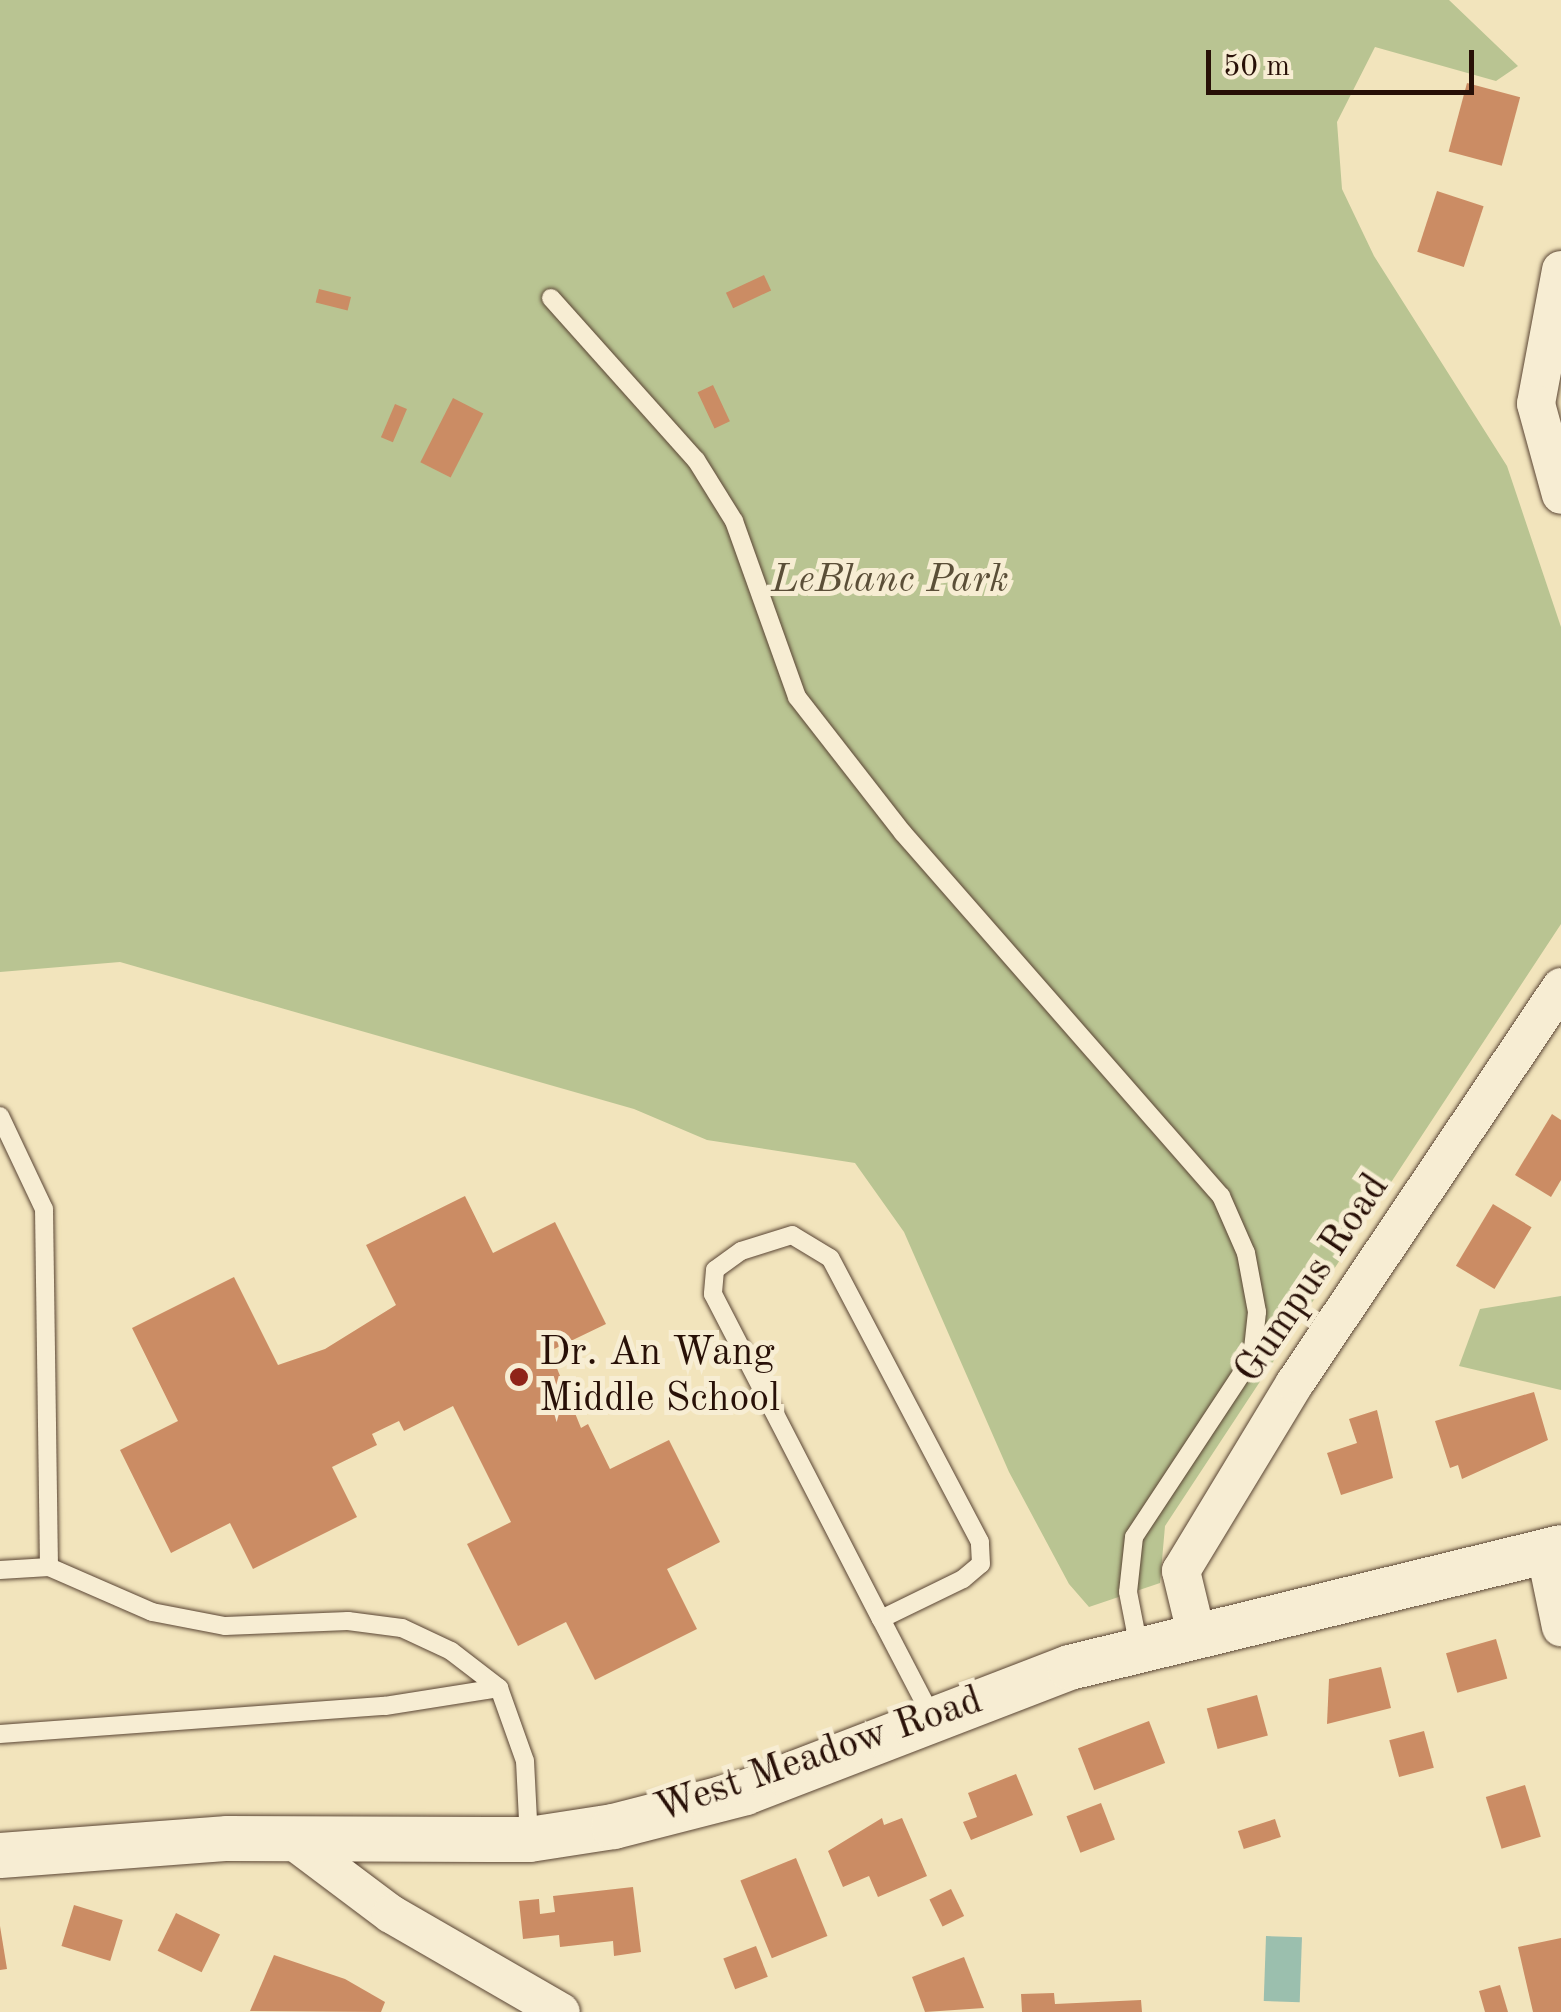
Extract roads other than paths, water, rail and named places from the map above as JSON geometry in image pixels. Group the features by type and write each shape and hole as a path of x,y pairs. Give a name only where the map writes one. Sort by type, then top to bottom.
{"street":[{"path":"1561,270 1536,404 1561,496"},
{"name":"Gumpus Road","path":"1196,1634 1181,1570 1295,1382 1561,988"},
{"path":"1553,1549 1561,1627"},
{"name":"West Meadow Road","path":"0,1854 52,1845 529,1839 744,1792 932,1718 1139,1648 1553,1549"},
{"path":"295,1842 391,1914 561,2012"}],"lane":[{"path":"550,298 696,460 734,520 798,697 902,833 1222,1196 1250,1273 1252,1358 1134,1536 1128,1592 1139,1648"},
{"path":"0,1116 44,1210 48,1566"},
{"path":"882,1619 963,1580 982,1564 980,1542 830,1258 792,1236 741,1251 715,1270 713,1294 932,1718"},
{"path":"0,1570 48,1566 152,1612 225,1626 402,1628 499,1688 524,1761 529,1839"},
{"path":"0,1734 366,1708 499,1688"}],"place":[{"name":"Dr. An Wang Middle School","path":"519,1377"}],"park label":[{"name":"LeBlanc Park","path":"890,581"}]}
